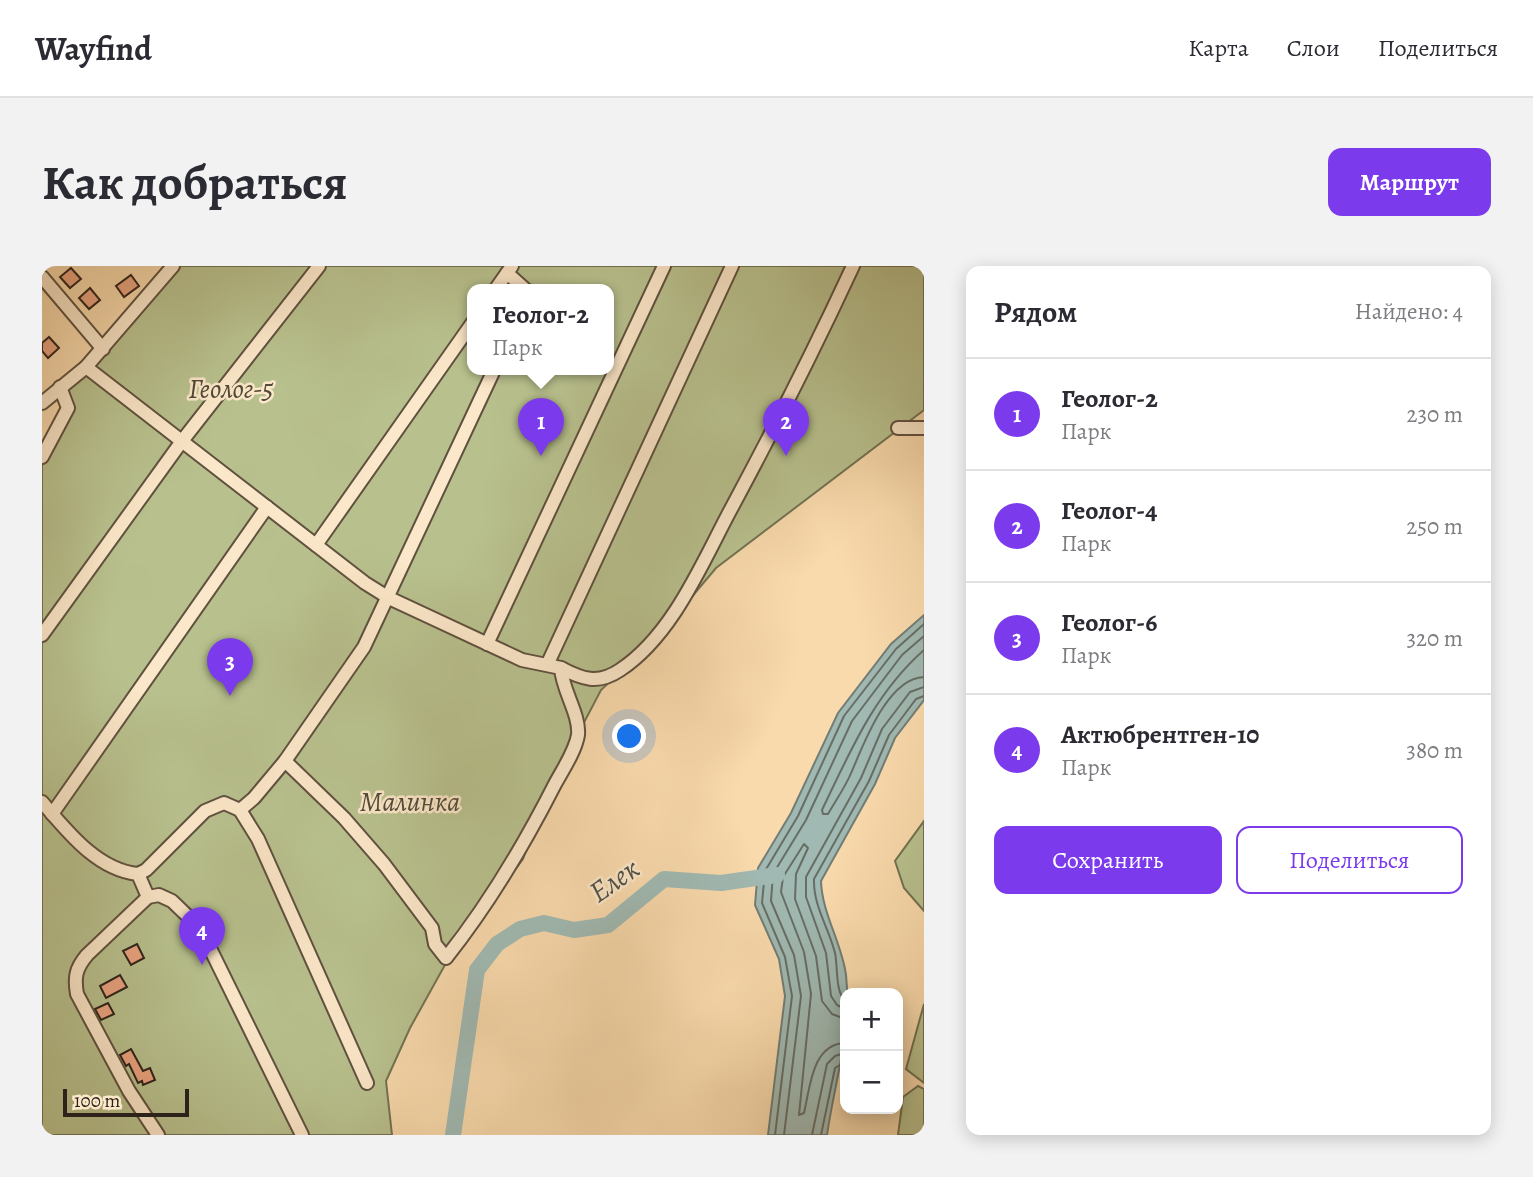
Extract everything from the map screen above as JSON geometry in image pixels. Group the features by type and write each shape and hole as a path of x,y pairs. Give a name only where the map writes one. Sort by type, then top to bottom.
{"street":[{"path":"42,635 182,441 319,266"},
{"path":"614,373 664,266"},
{"path":"548,663 732,266"},
{"path":"86,367 316,545 389,598 522,660 548,663 584,680 605,678 620,671 660,630 699,569 774,428 853,266"},
{"path":"42,403 86,367 103,349 168,268"},
{"path":"499,284 510,269 521,284"},
{"path":"42,277 103,349"},
{"path":"316,545 467,331"},
{"path":"240,810 285,761 341,683 389,598 492,375"},
{"path":"487,644 613,375"},
{"path":"42,457 68,408 60,387"},
{"path":"898,428 924,428"},
{"path":"52,814 267,507"},
{"path":"285,761 344,818 384,864 432,928 435,944 446,958 508,871 574,749 577,725 562,684 561,668"},
{"path":"42,802 80,845 127,873 138,874 146,870 205,811 224,803 240,810 258,839 367,1083"},
{"path":"138,874 148,897"},
{"path":"158,1135 129,1091 77,994 74,980 78,965 87,955 148,897 159,895 172,901 200,928 302,1135"}],"green space":[{"path":"172,266 924,266 924,410 716,568 658,637 601,690 546,795 523,859 451,954 410,1028 386,1081 392,1135 42,1135 42,464 60,432 65,390"},
{"path":"924,821 924,911 904,888 895,861"},
{"path":"924,1004 924,1083 906,1069"},
{"path":"918,1086 924,1089 924,1135 898,1135 901,1114 903,1114 903,1097"}],"water":[{"path":"924,615 924,700 895,738 875,784 821,881 825,905 844,963 847,988 840,988 840,1064 827,1135 768,1135 785,996 779,959 755,905 758,868 791,813 838,713 891,644"}],"building":[{"path":"71,268 81,279 70,288 60,277"},
{"path":"131,275 139,286 124,297 116,286"},
{"path":"90,288 100,300 89,309 79,298"},
{"path":"49,337 59,348 48,358 42,351 42,343"},
{"path":"137,944 144,958 131,965 123,951"},
{"path":"120,975 127,987 106,998 100,986"},
{"path":"108,1003 114,1014 101,1020 95,1009"},
{"path":"131,1049 143,1071 150,1068 155,1080 143,1085 142,1081 138,1083 129,1064 126,1066 120,1055"}],"waterway":[{"name":"Елек","path":"453,1135 477,970 497,944 520,929 544,923 574,930 608,925 664,879 721,883 777,875"}],"place":[{"name":"Геолог-2","path":"541,456"},
{"name":"Геолог-4","path":"786,456"},
{"name":"Геолог-6","path":"230,696"},
{"name":"Актюбрентген-10","path":"202,965"}],"park label":[{"name":"Геолог-5","path":"231,388"},
{"name":"Малинка","path":"410,801"}]}
